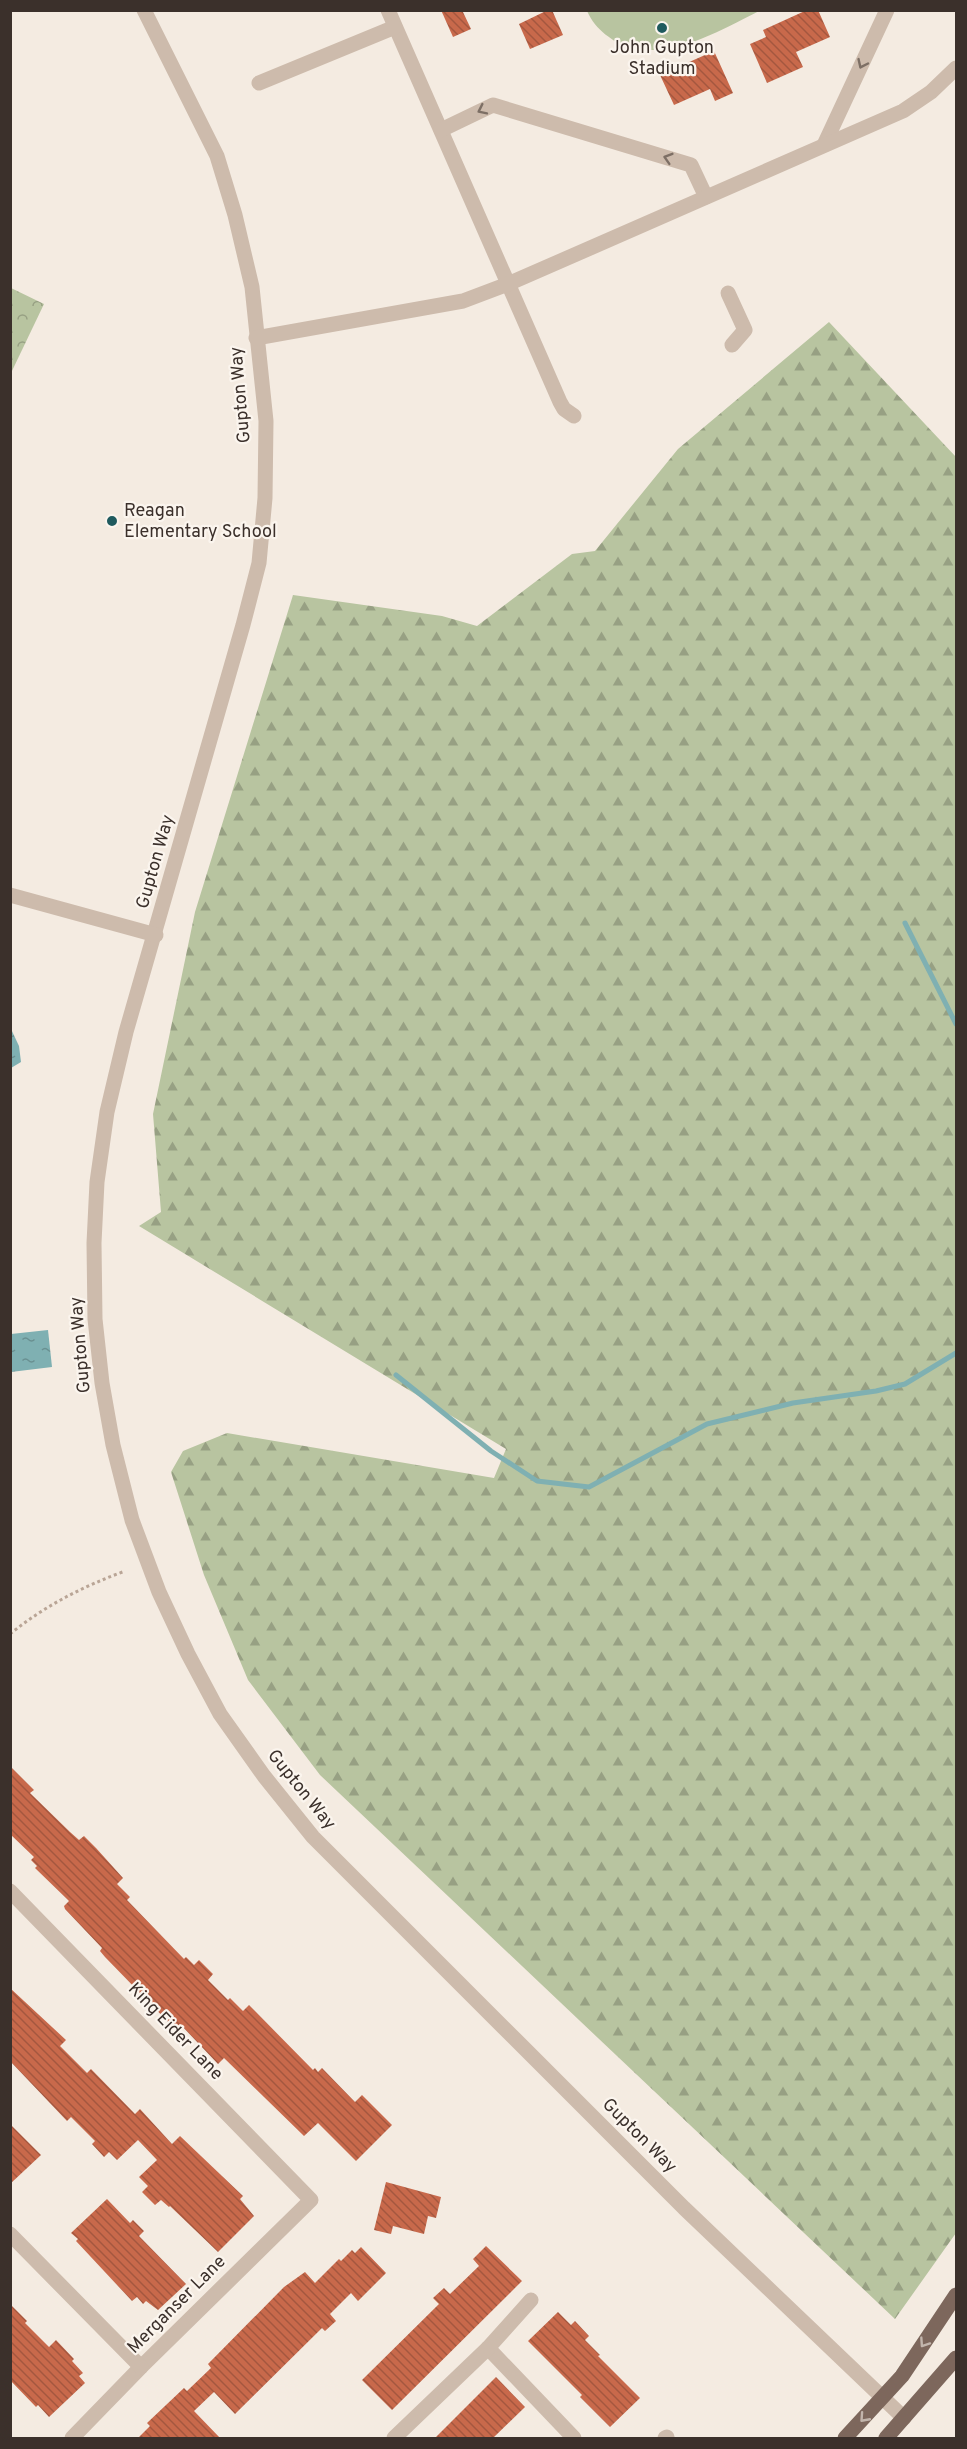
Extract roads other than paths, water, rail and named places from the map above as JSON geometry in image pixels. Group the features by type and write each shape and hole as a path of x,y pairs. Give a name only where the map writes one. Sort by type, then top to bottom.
{"main road":[{"path":"845,2439 902,2376 957,2295"},
{"path":"886,2439 957,2358"}],"street":[{"name":"Gupton Way","path":"144,10 217,156 235,215 252,288 266,422 265,498 259,563 156,935 126,1032 107,1112 97,1192 95,1319 113,1445 132,1520 159,1592 220,1714 264,1776 313,1837 684,2208 904,2418"},
{"path":"388,10 564,409 574,416"},
{"path":"824,145 886,10"},
{"path":"259,83 395,27"},
{"path":"256,338 462,301 508,284 903,111 931,92 957,68"},
{"path":"441,130 493,105 691,165 706,197"},
{"path":"728,293 745,330 732,345"},
{"path":"10,895 156,935"},
{"name":"King Eider Lane","path":"10,1891 311,2200"},
{"name":"Merganser Lane","path":"72,2439 141,2367 311,2200"},
{"path":"10,2234 141,2367"},
{"path":"394,2439 488,2348 531,2300"},
{"path":"488,2348 574,2439"}],"water":[{"path":"11,1029 19,1046 21,1062 11,1068"},
{"path":"48,1330 52,1367 11,1372 11,1334"}],"waterway":[{"path":"905,923 956,1024"},
{"path":"396,1375 491,1451 537,1481 589,1487 707,1424 793,1403 876,1391 905,1384 956,1353"}],"place":[{"name":"John Gupton Stadium","path":"662,28"},
{"name":"Reagan Elementary School","path":"112,521"}]}
